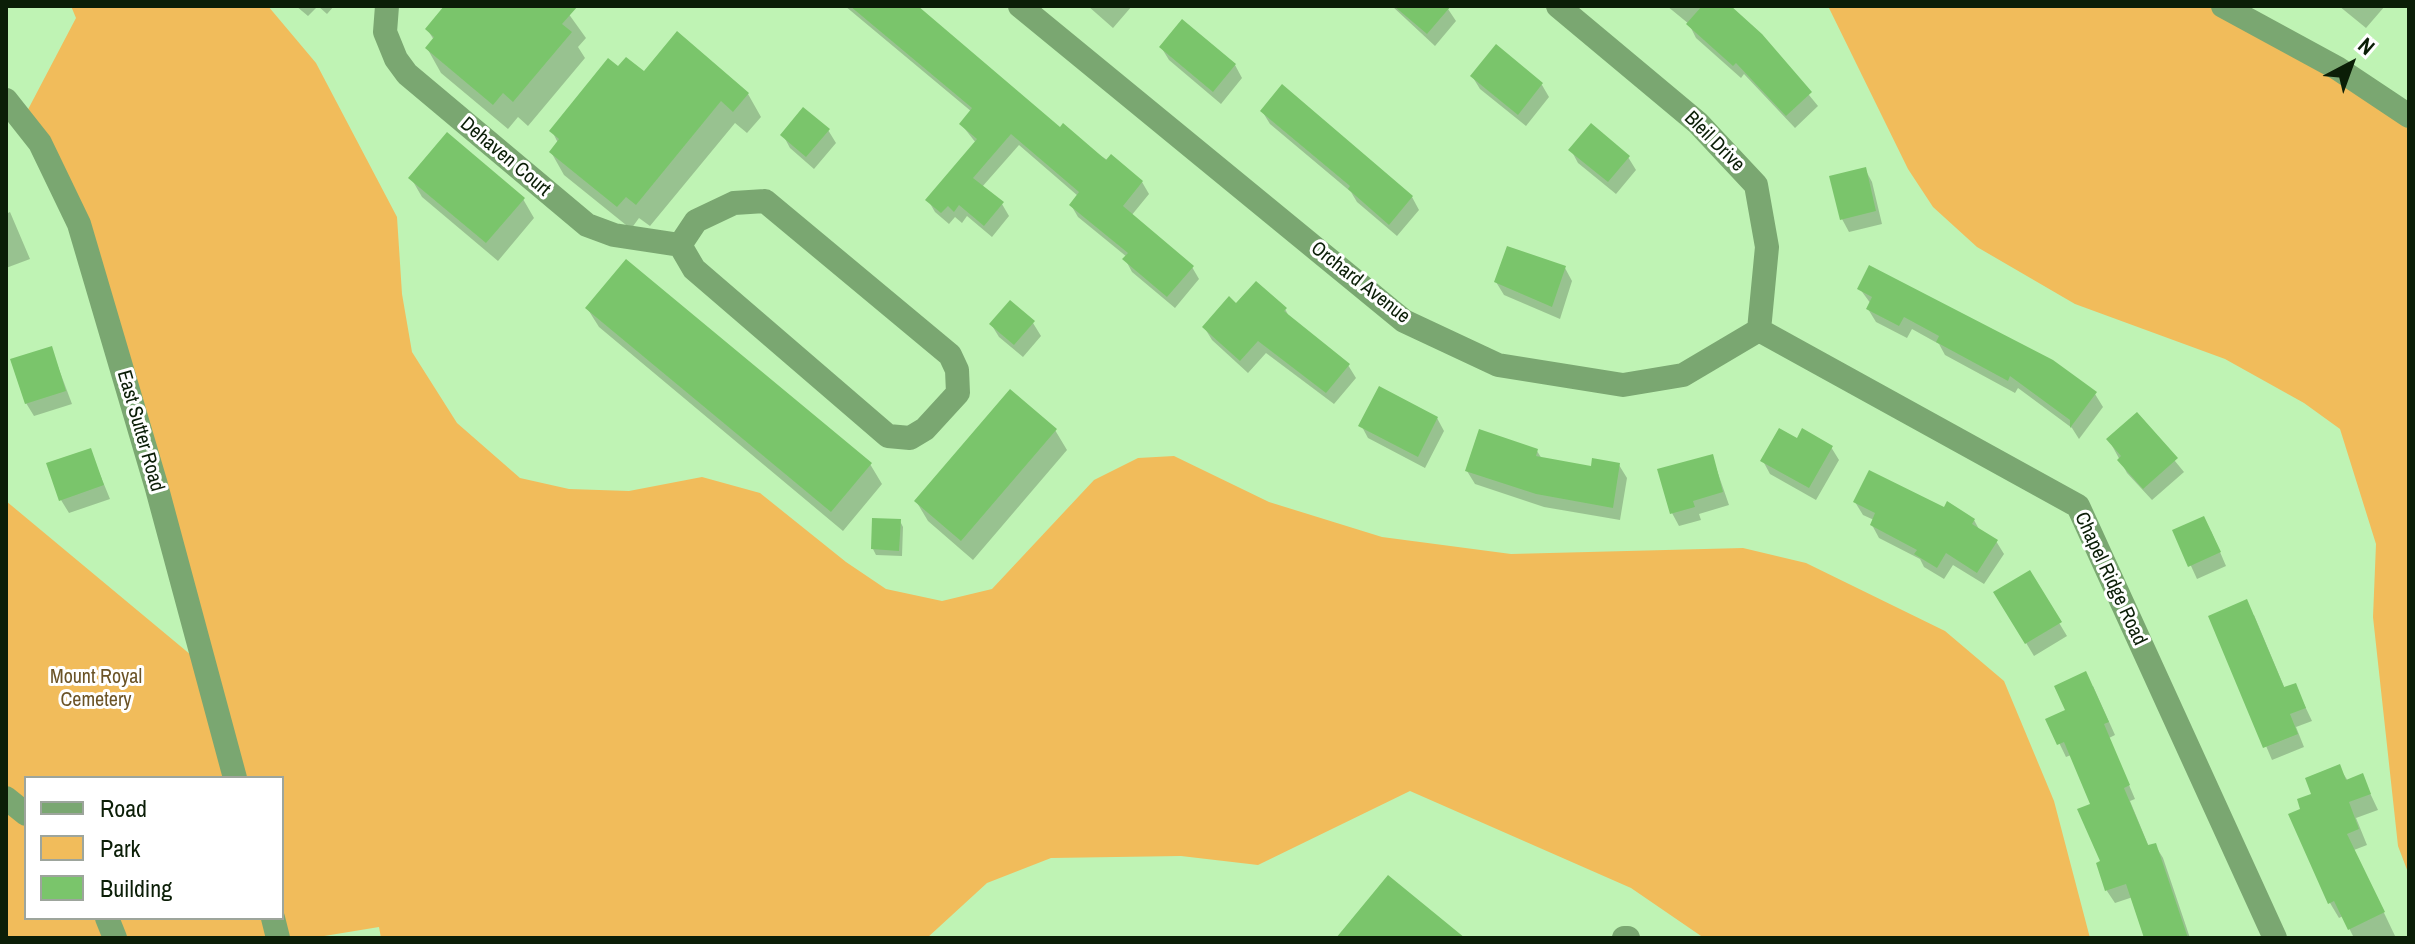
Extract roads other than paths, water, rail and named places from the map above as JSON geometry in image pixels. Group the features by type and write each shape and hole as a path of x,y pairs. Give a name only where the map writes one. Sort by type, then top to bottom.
{"street":[{"name":"Dehaven Court","path":"387,6 385,32 396,59 407,74 587,225 614,235 680,245"},
{"name":"Orchard Avenue","path":"1020,6 1404,321 1498,365 1623,385 1683,375 1759,330"},
{"name":"Bleil Drive","path":"1558,6 1698,123 1756,185 1767,247 1759,330"},
{"path":"2223,6 2337,68 2409,116"},
{"name":"East Sutter Road","path":"6,100 40,143 79,224 156,485 234,776"},
{"path":"765,201 950,355 957,370 958,393 925,429 910,438 888,436 694,269 680,245 696,221 734,203 765,201"},
{"name":"Chapel Ridge Road","path":"1759,330 2078,506 2275,938"},
{"path":"6,798 24,812"}],"park label":[{"name":"Mount Royal Cemetery","path":"96,690"}]}
